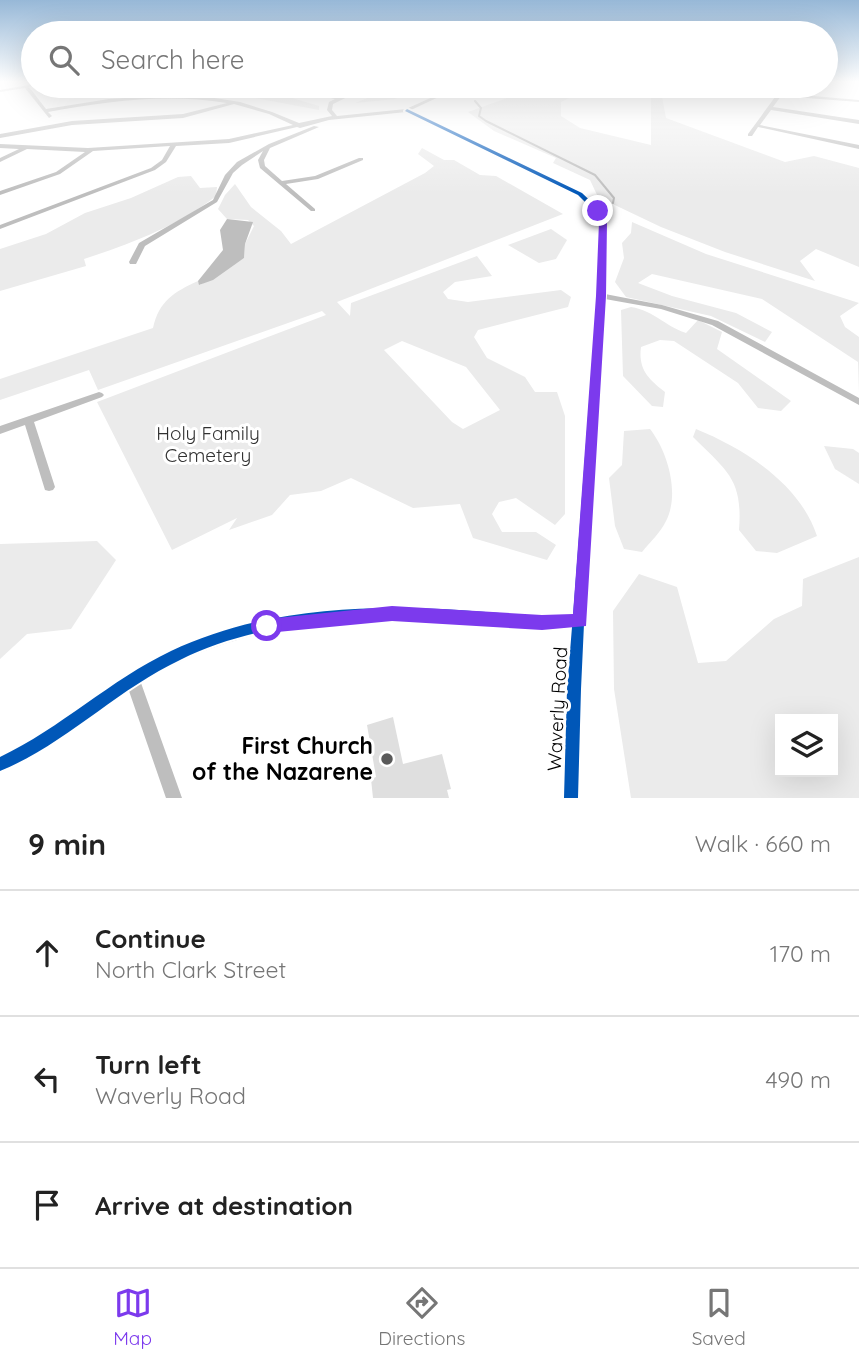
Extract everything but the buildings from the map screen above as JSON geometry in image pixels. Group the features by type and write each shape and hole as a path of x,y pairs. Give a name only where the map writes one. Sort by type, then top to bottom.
{"street":[{"path":"51,119 56,125"},
{"path":"0,136 56,125 137,119"},
{"path":"286,119 300,126"},
{"path":"0,146 91,149 229,141 325,119"},
{"path":"133,262 142,245 215,201 231,172 247,158 325,123 326,119"},
{"name":"Waverly Road","path":"425,119 499,158 569,188 598,211 603,222 601,296 574,689 571,798"},
{"path":"750,135 763,119"},
{"path":"841,119 859,122"},
{"path":"759,126 859,147"},
{"path":"0,227 153,169 164,161 174,145"},
{"path":"0,160 28,147"},
{"path":"267,148 261,160 262,167 313,210"},
{"path":"0,193 58,173 91,149"},
{"path":"282,183 316,178 361,159"},
{"path":"601,296 662,307 715,323 859,402"},
{"path":"0,430 99,395"},
{"path":"28,420 49,487"},
{"path":"0,764 47,738 178,654 231,635 267,626 392,614 542,623 580,621"},
{"path":"133,682 174,798"}],"green space":[{"path":"478,119 566,119 580,128 651,145 651,119 669,119 785,162 814,156 859,168 859,267 816,249 800,261 815,281 725,252 661,227 598,197 590,180 553,163 556,158 494,131"},
{"name":"Holy Family Cemetery","path":"422,148 444,160 454,160 480,175 496,176 563,214 337,302 350,316 351,303 477,256 492,276 455,282 443,292 448,299 468,302 561,290 571,297 568,307 478,330 474,337 487,358 525,377 535,392 557,392 565,416 565,514 555,525 516,498 499,502 492,514 502,532 536,532 556,545 547,560 473,538 460,504 413,508 351,478 321,491 290,495 272,515 229,530 237,518 172,550 97,402 326,315 322,311 98,390 89,370 0,400 0,379 153,328 159,311 169,298 198,281 200,285 244,258 245,244 254,226 248,220 227,219 218,209 235,184 251,207 281,231 291,244 434,166 418,154","holes":["402,341 466,367 500,410 463,429 452,422 384,350"]},
{"path":"191,176 200,188 217,187 216,196 153,233 84,259 86,266 0,291 0,249 46,234 85,213 131,198 178,177"},
{"path":"632,222 706,254 859,303 840,316 845,327 859,337 859,393 858,362 762,299 652,274 638,283 672,296 736,313 772,332 765,342 711,316 626,297 615,282 624,258 622,243 631,233"},
{"path":"551,229 567,240 556,259 539,263 508,245"},
{"path":"631,307 686,333 698,320 722,332 717,349 791,401 781,411 758,408 738,383 674,341 660,340 641,347 640,355 646,373 665,392 663,407 652,406 623,376 621,310"},
{"path":"650,429 667,461 672,498 664,525 642,552 624,549 615,526 609,478 622,465 624,431"},
{"path":"696,429 733,447 768,470 798,500 817,536 777,553 756,551 739,530 740,513 735,487 724,468 693,437"},
{"path":"824,446 853,449 859,453 859,484 835,469"},
{"path":"97,541 116,560 71,629 27,634 0,659 0,544"},
{"path":"859,557 859,798 631,798 614,689 613,611 639,574 677,587 698,663 726,661 774,619 802,606 803,579"}],"shaded area":[{"path":"227,219 253,222 245,244 244,258 213,280 199,285 198,281 223,250 220,230"}],"waterway":[{"path":"484,119 595,175 614,198 613,203"}],"cycle path":[{"path":"426,119 580,194 598,211 603,222 601,296 574,689 571,798"},
{"path":"0,764 46,740 153,667 207,642 239,632 273,624 341,615 409,614 580,621"}],"place":[{"name":"First Church of the Nazarene","path":"387,759"}],"route":[{"path":"267,626 392,614 445,615 542,623 580,621 601,296 603,222 598,211"}]}
